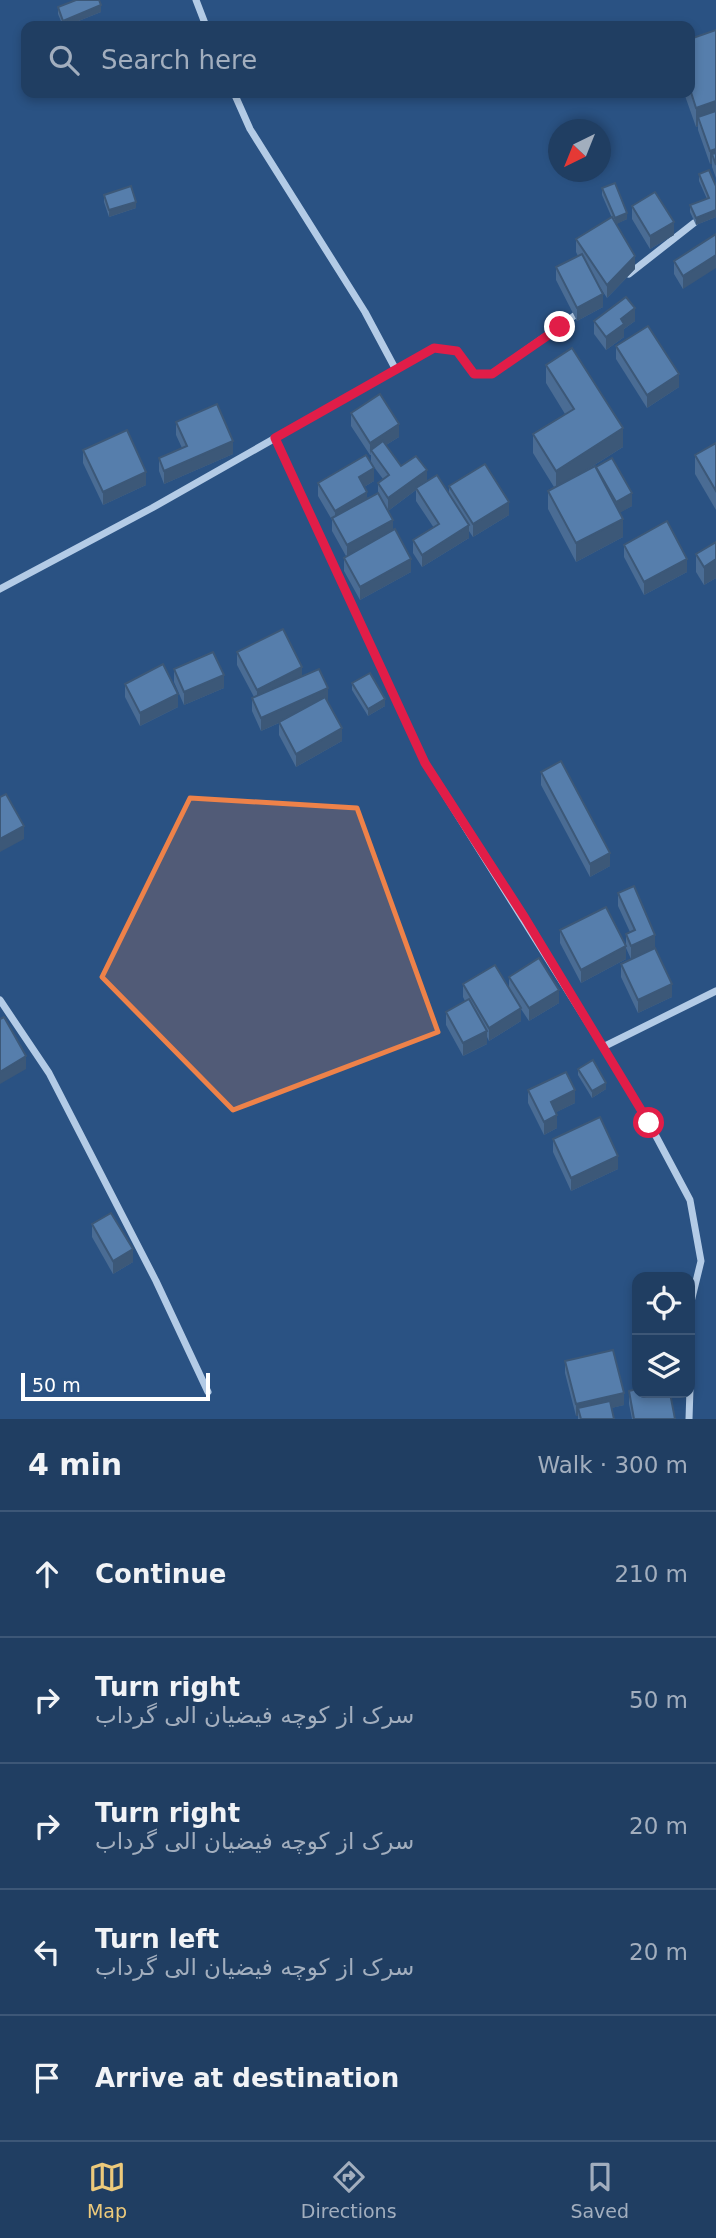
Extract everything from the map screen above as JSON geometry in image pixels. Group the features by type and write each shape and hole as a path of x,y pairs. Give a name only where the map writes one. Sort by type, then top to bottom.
{"street":[{"path":"196,0 204,21"},
{"path":"236,98 250,129 365,312 396,370"},
{"path":"622,279 694,223"},
{"path":"0,589 434,348 457,351 474,374 492,374 591,303"},
{"path":"275,438 425,763 603,1047 649,1123 690,1200 701,1261 695,1286"},
{"path":"603,1047 716,991"},
{"path":"0,1000 55,1084 156,1281 208,1392"},
{"path":"690,1398 690,1419"}],"highlighted area":[{"path":"190,798 357,808 438,1032 233,1110 102,977"}],"building":[{"path":"76,0 99,0 101,5 63,21 58,7"},
{"path":"716,30 716,101 696,108 693,98 695,98 695,37"},
{"path":"716,111 716,149 710,151 698,117"},
{"path":"709,170 716,186 716,210 696,218 690,205 709,198 699,174"},
{"path":"615,183 627,213 615,218 602,188"},
{"path":"131,186 136,202 109,210 104,195"},
{"path":"655,192 674,222 650,236 632,206"},
{"path":"612,217 635,256 607,285 576,239"},
{"path":"716,234 716,255 683,276 674,261"},
{"path":"582,254 603,294 577,308 556,267"},
{"path":"626,297 635,308 621,319 624,324 606,337 594,321"},
{"path":"648,326 679,374 647,395 616,346"},
{"path":"572,348 623,428 556,471 533,434 574,409 546,365"},
{"path":"380,394 399,424 370,443 351,413"},
{"path":"217,404 233,441 164,471 159,458 187,446 176,422"},
{"path":"127,430 146,472 103,492 83,450"},
{"path":"383,441 401,466 416,456 427,470 388,498 378,483 389,475 371,450"},
{"path":"716,443 716,491 695,455"},
{"path":"366,455 374,468 359,477 367,492 335,511 318,483"},
{"path":"612,458 632,493 616,502 596,467"},
{"path":"485,464 509,502 473,524 449,486"},
{"path":"595,466 623,519 576,543 548,491"},
{"path":"437,475 469,525 422,555 413,540 439,524 416,488"},
{"path":"378,493 393,520 347,545 332,518"},
{"path":"667,521 687,559 644,582 624,545"},
{"path":"395,529 411,559 360,587 344,558"},
{"path":"716,542 716,559 704,567 696,554"},
{"path":"283,629 302,667 257,690 237,652"},
{"path":"213,652 224,675 184,692 174,669"},
{"path":"163,664 178,694 140,713 125,684"},
{"path":"319,669 328,688 261,718 252,698"},
{"path":"370,673 385,699 368,709 352,683"},
{"path":"325,697 342,728 296,754 279,722"},
{"path":"561,761 610,853 590,864 541,772"},
{"path":"6,794 24,826 0,839 0,797"},
{"path":"634,886 655,935 631,946 626,934 635,930 618,893"},
{"path":"606,907 626,946 581,970 560,930"},
{"path":"655,948 672,984 638,1000 621,964"},
{"path":"539,958 559,990 529,1008 509,977"},
{"path":"495,965 521,1008 489,1028 463,984"},
{"path":"469,999 487,1031 463,1043 446,1012"},
{"path":"4,1017 26,1056 0,1072 0,1019"},
{"path":"593,1060 606,1083 592,1091 578,1069"},
{"path":"566,1072 575,1090 551,1102 557,1115 544,1122 528,1090"},
{"path":"600,1117 618,1156 571,1178 553,1139"},
{"path":"111,1213 133,1249 113,1261 92,1224"},
{"path":"613,1350 624,1393 576,1404 565,1361"},
{"path":"632,1390 632,1398 671,1398 675,1419 634,1419 629,1391"},
{"path":"610,1401 614,1419 581,1419 578,1408"}],"route":[{"path":"560,327 492,374 474,374 457,351 434,348 275,438 425,763 525,918 649,1123"}]}
